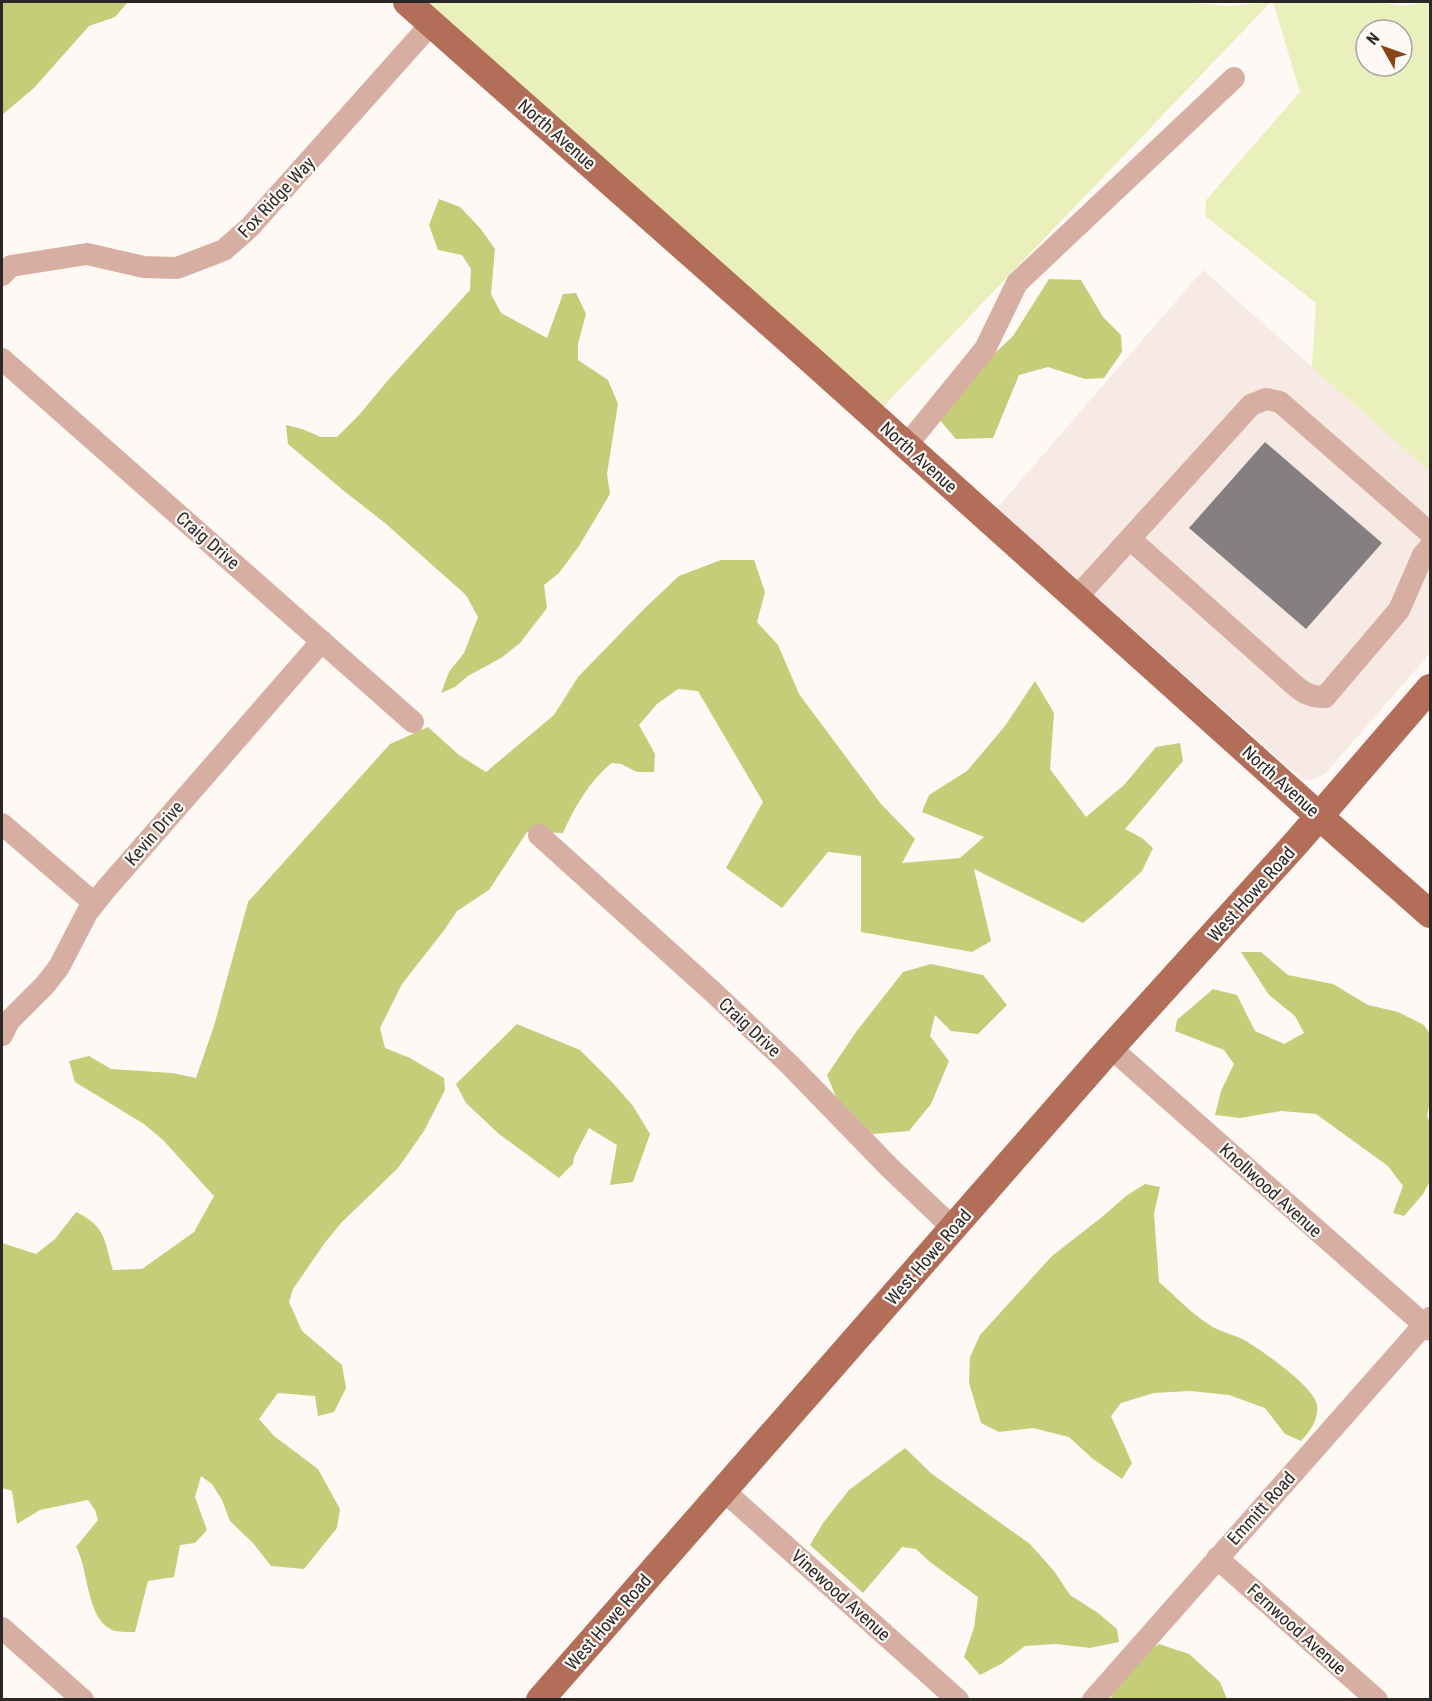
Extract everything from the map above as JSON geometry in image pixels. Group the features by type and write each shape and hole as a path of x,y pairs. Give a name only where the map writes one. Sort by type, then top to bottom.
{"main road":[{"name":"North Avenue","path":"407,2 1431,914"},
{"name":"West Howe Road","path":"540,1700 1111,1048 1320,817 1431,687"}],"street":[{"name":"Fox Ridge Way","path":"2,275 11,266 87,254 144,267 177,268 224,250 250,227 432,23"},
{"path":"906,446 985,349 1017,284 1234,78"},
{"name":"Craig Drive","path":"2,359 413,722"},
{"path":"1076,598 1251,405 1266,399 1280,402 1431,533"},
{"path":"1130,539 1297,687 1312,697 1325,697 1399,610 1423,555 1431,547"},
{"name":"Kevin Drive","path":"2,1035 9,1022 59,967 94,903 322,641"},
{"path":"2,824 94,903"},
{"name":"Craig Drive","path":"539,835 713,992 790,1065 889,1167 953,1228"},
{"name":"Knollwood Avenue","path":"1111,1048 1428,1324"},
{"name":"Emmitt Road","path":"1093,1700 1216,1558 1428,1324"},
{"name":"Vinewood Avenue","path":"724,1491 958,1700"},
{"name":"Fernwood Avenue","path":"1216,1558 1377,1700"},
{"path":"2,1628 83,1700"}],"shaded area":[{"path":"1203,270 1430,472 1430,653 1325,774 1309,781 1300,777 996,509"}],"green space":[{"path":"2,2 128,2 115,17 89,26 34,88 2,115"},
{"path":"422,2 1182,2 1231,6 1271,2 883,407"},
{"path":"1273,2 1377,2 1402,6 1430,2 1430,472 1312,367 1316,303 1205,216 1206,200 1300,92"},
{"path":"439,199 460,207 480,228 495,249 491,294 501,313 547,338 563,294 576,293 586,314 578,344 578,360 608,380 618,404 607,474 610,494 579,546 559,573 544,585 547,608 520,643 501,658 468,676 455,687 441,693 449,672 464,653 478,617 466,595 385,523 288,444 286,425 321,437 337,437 470,290 471,269 462,255 438,250 429,225"},
{"path":"1049,279 1081,280 1103,317 1121,335 1122,352 1104,378 1085,379 1048,367 1019,375 993,438 956,439 938,418 975,372 1013,336"},
{"path":"721,560 754,560 765,592 757,622 778,645 799,694 881,804 915,839 902,863 960,858 984,837 922,812 929,795 967,771 1005,726 1035,681 1054,713 1050,769 1086,817 1124,785 1156,747 1180,743 1183,761 1125,829 1142,838 1153,848 1142,871 1083,923 974,869 991,941 972,952 861,932 861,856 828,852 782,908 726,868 763,802 698,691 678,689 657,704 639,725 655,754 654,772 637,772 621,764 612,763 583,795 563,833 527,832 489,890 457,911 402,984 380,1028 385,1048 410,1058 444,1078 445,1090 424,1131 398,1168 341,1223 293,1289 289,1302 302,1331 342,1365 346,1388 334,1412 318,1416 315,1396 278,1393 259,1419 274,1436 318,1469 340,1509 337,1528 304,1569 271,1566 253,1543 230,1521 222,1500 212,1484 201,1476 195,1497 207,1530 195,1543 180,1545 174,1577 148,1581 135,1632 115,1631 106,1626 98,1617 93,1606 76,1547 98,1520 88,1500 40,1510 17,1524 12,1491 2,1488 2,1243 36,1254 55,1239 76,1212 94,1223 99,1229 106,1243 113,1270 142,1269 194,1232 214,1196 163,1140 144,1124 75,1082 69,1061 89,1056 111,1069 172,1073 196,1078 214,1026 248,902 390,744 428,727 459,755 486,772 554,715 578,677 679,576"},
{"path":"1241,952 1261,952 1288,975 1333,984 1368,1005 1398,1012 1424,1025 1430,1034 1430,1103 1427,1115 1430,1125 1430,1181 1423,1194 1404,1216 1393,1213 1403,1186 1388,1166 1316,1114 1281,1111 1240,1118 1215,1115 1221,1091 1234,1064 1224,1050 1175,1031 1177,1020 1213,989 1237,995 1255,1031 1284,1044 1304,1033 1295,1016 1269,995"},
{"path":"931,964 983,975 1007,1005 978,1034 951,1031 935,1015 930,1036 949,1061 931,1104 909,1131 873,1134 841,1109 827,1075 856,1032 903,972"},
{"path":"517,1024 580,1050 633,1106 650,1134 633,1182 610,1185 617,1145 589,1128 574,1157 573,1164 559,1178 499,1134 466,1103 456,1084"},
{"path":"1145,1184 1160,1187 1154,1214 1159,1282 1212,1327 1254,1346 1307,1388 1317,1405 1317,1415 1301,1441 1285,1434 1265,1408 1229,1395 1190,1391 1154,1393 1121,1403 1111,1416 1132,1463 1122,1479 1093,1459 1069,1437 1033,1428 999,1432 981,1423 969,1383 970,1357 980,1335 1052,1256 1126,1196"},
{"path":"905,1448 932,1474 1030,1544 1054,1571 1070,1595 1098,1613 1117,1629 1119,1642 1090,1648 1056,1644 1025,1646 1001,1664 980,1675 964,1657 974,1628 978,1597 916,1549 902,1547 863,1593 810,1545 823,1523 849,1490"},
{"path":"1159,1644 1189,1654 1220,1682 1227,1699 1114,1700 1111,1697 1130,1663"}],"building":[{"path":"1265,442 1382,543 1306,629 1189,528"}]}
